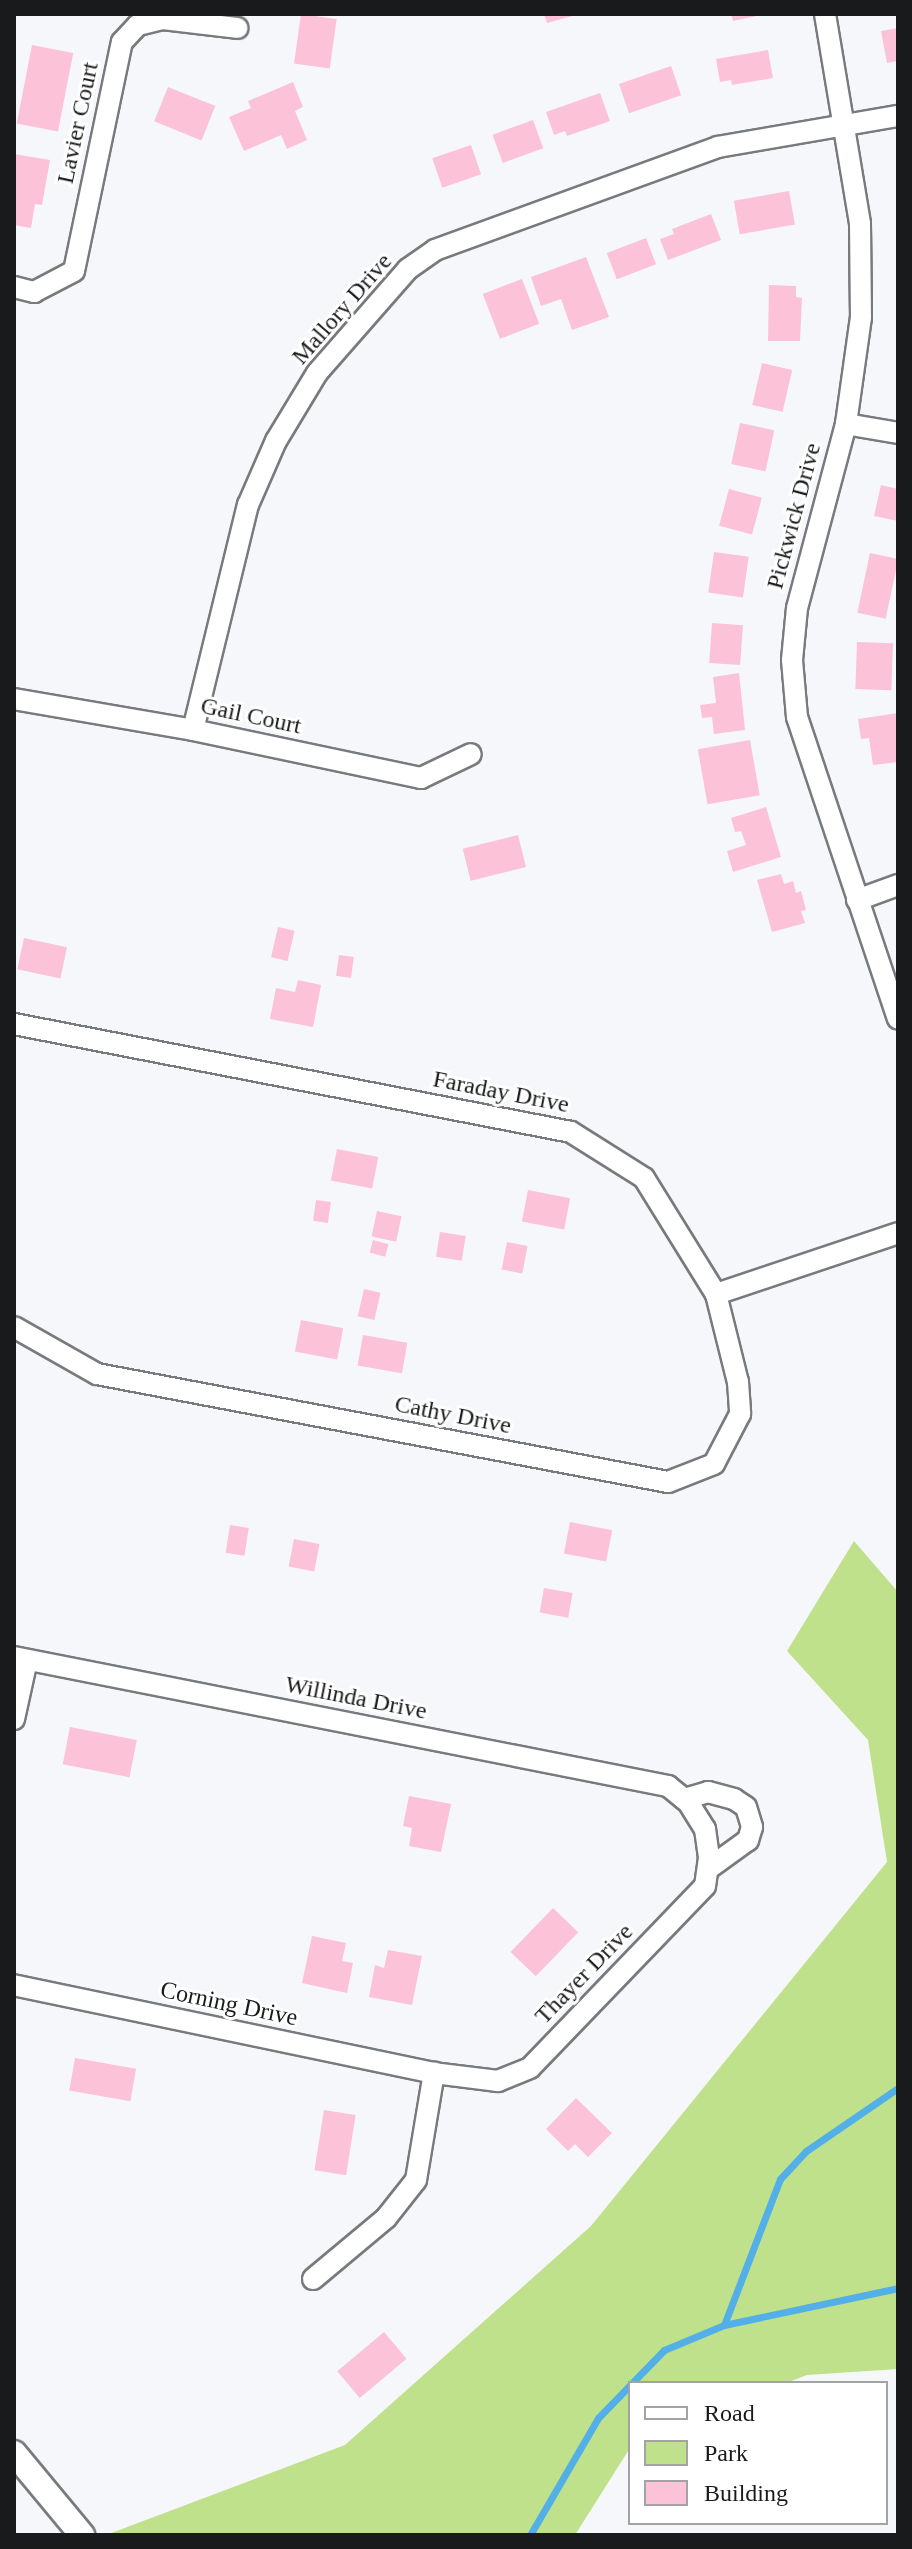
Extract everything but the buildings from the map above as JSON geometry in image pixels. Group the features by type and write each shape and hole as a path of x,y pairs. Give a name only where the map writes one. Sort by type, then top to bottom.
{"street":[{"name":"Pickwick Drive","path":"825,14 846,124 860,224 861,317 846,424 797,608 792,660 797,717 898,1019"},
{"name":"Lavier Court","path":"14,287 34,292 74,271 122,42 138,25 162,19 237,28"},
{"name":"Mallory Drive","path":"193,730 248,505 276,441 317,373 408,269 435,250 718,147 898,116"},
{"path":"846,424 898,433"},
{"name":"Gail Court","path":"14,699 193,730 421,778 471,754"},
{"path":"857,900 898,885"},
{"name":"Faraday Drive","path":"14,1024 571,1132 644,1178 716,1294"},
{"path":"716,1294 898,1233"},
{"name":"Cathy Drive","path":"14,1327 97,1374 668,1482 714,1464 740,1414 738,1382 716,1294"},
{"path":"14,1719 21,1658"},
{"name":"Willinda Drive","path":"21,1658 668,1786 684,1799 705,1829 708,1869"},
{"path":"684,1799 708,1792 734,1799 746,1807 752,1827 748,1840 708,1869"},
{"name":"Thayer Drive","path":"434,2073 498,2081 530,2068 705,1886 708,1869"},
{"name":"Corning Drive","path":"14,1985 434,2073"},
{"path":"313,2279 386,2218 416,2180 434,2073"},
{"path":"14,2453 82,2535"}],"green space":[{"path":"854,1541 898,1592 898,2369 807,2375 791,2381 628,2381 628,2451 575,2535 106,2535 345,2445 591,2226 887,1862 868,1740 787,1651"}],"waterway":[{"path":"724,2325 780,2179 806,2151 898,2088"},
{"path":"634,2381 664,2350 724,2325 898,2288"},
{"path":"530,2535 598,2418 628,2387"}]}
